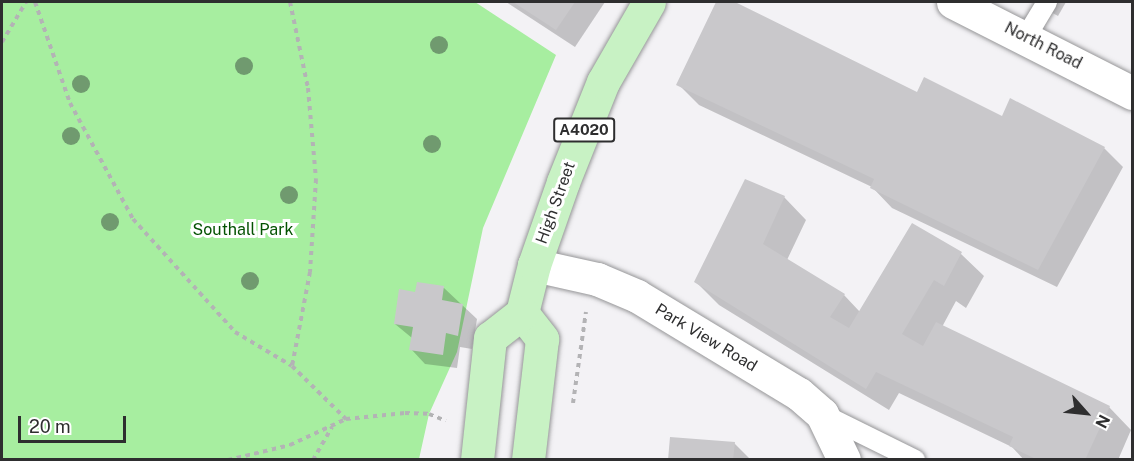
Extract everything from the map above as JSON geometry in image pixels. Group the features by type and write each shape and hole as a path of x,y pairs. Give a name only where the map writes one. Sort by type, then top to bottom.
{"main road":[{"name":"High Street","path":"522,313 534,265 603,82 649,2"},
{"path":"477,459 490,338 522,313 542,339 528,459"}],"street":[{"name":"North Road","path":"953,2 1026,37 1132,93"},
{"name":"Park View Road","path":"534,265 597,279 637,296 799,394 822,414 844,459"}],"lane":[{"path":"1026,37 1047,2"},
{"path":"822,414 915,459"}],"path":[{"path":"2,42 26,2"},
{"path":"36,2 70,103 133,219 235,332 292,366 346,419"},
{"path":"291,2 308,88 316,179 310,272 292,366"},
{"path":"573,403 587,309"},
{"path":"228,459 290,445 346,419 429,414 454,425"},
{"path":"313,459 332,427"}],"green space":[{"name":"Southall Park","path":"2,2 475,2 556,55 483,228 457,352 429,414 419,459 2,459"}],"building":[{"path":"513,2 575,2 556,30"},
{"path":"716,2 735,2 917,92 924,77 1002,116 1010,98 1105,147 1038,270 870,188 874,179 676,85"},
{"path":"745,179 785,196 763,244 845,294 830,317 849,328 912,223 962,252 944,286 934,280 902,334 923,346 936,322 1110,406 1085,460 1038,460 1009,446 1013,437 876,372 866,389 694,282"},
{"path":"417,282 444,286 442,300 463,304 458,336 446,333 443,355 409,350 413,327 394,324 399,289 415,292"},
{"path":"670,437 735,442 733,460 668,460"}]}
